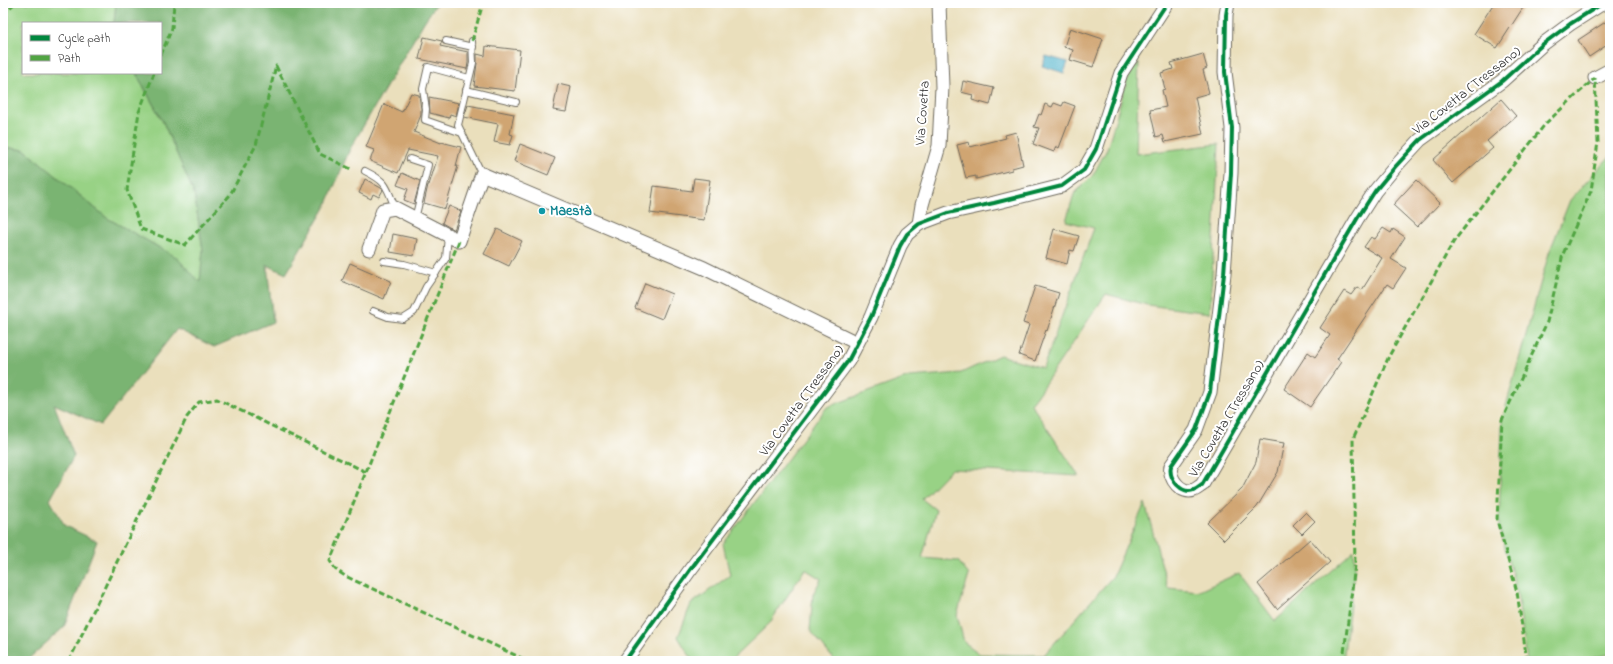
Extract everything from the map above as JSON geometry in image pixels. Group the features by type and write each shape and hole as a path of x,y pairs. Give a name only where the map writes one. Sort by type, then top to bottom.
{"street":[{"name":"Via Covetta","path":"919,224 922,205 939,146 942,87 939,3"},
{"name":"Via Covetta (Tressano)","path":"625,661 690,570 848,361 871,317 900,246 907,234 919,224 948,212 994,203 1062,186 1084,170 1096,149 1121,73 1167,3"},
{"name":"Via Covetta (Tressano)","path":"1228,3 1226,15 1225,72 1232,128 1231,173 1224,274 1210,392 1196,430 1171,466 1170,471 1170,476 1174,483 1187,490 1193,491 1202,484 1357,219 1375,192 1395,167 1420,140 1502,81 1542,44 1603,3"},
{"path":"1595,78 1610,70"},
{"name":"Via Covetta (Tressano)","path":"482,174 704,268 857,343"},
{"path":"369,249 383,210 395,208 459,241 482,174"}],"lane":[{"path":"446,42 473,44 473,63 458,125 482,174"},
{"path":"462,133 425,120 426,109 423,89 428,68 469,78"},
{"path":"466,90 516,102"},
{"path":"410,160 428,165 415,218"},
{"path":"365,171 381,179 387,188 395,208"},
{"path":"373,311 388,317 404,319 414,312 426,287 446,258 448,236"},
{"path":"384,261 404,264 436,273"}],"green space":[{"path":"3,3 116,3 114,22 22,22 22,74 137,74 163,122 194,193 203,250 200,283 176,257 107,218 25,150 3,147"},
{"path":"116,3 437,3 424,22 350,149 326,206 286,274 267,265 273,322 214,347 177,329 101,425 54,404 74,456 50,500 65,526 97,541 64,627 26,661 3,661 3,147 25,150 107,218 176,257 200,282 203,250 194,193 163,122 137,74 162,74 162,22 114,22"},
{"path":"1139,62 1136,154 1219,144 1210,313 1147,305 1106,294 1031,404 1079,476 951,469 922,499 936,510 922,558 958,561 969,575 957,615 964,642 980,654 1044,655 1113,576 1145,503 1168,588 1199,591 1239,573 1275,621 1354,550 1355,565 1343,661 835,661 810,630 813,594 821,579 805,569 769,624 730,661 693,661 678,637 691,604 730,575 723,544 827,407 909,377 961,373 1000,355 1043,368 1094,228 1066,221 1074,194 1093,175 1107,149 1128,76"},
{"path":"1610,156 1610,654 1580,661 1527,661 1517,592 1499,526 1502,420 1549,253 1570,200"}],"water":[{"path":"1046,56 1068,62 1064,73 1042,66"}],"building":[{"path":"1494,3 1526,3 1497,48 1474,34"},
{"path":"1610,19 1610,43 1589,57 1578,40"},
{"path":"1070,28 1103,39 1093,67 1070,60 1073,50 1064,47"},
{"path":"424,37 442,41 440,46 468,52 467,69 419,59"},
{"path":"486,46 520,50 515,91 474,86 477,54 485,56"},
{"path":"1203,54 1207,68 1203,70 1209,93 1195,97 1203,134 1165,142 1163,135 1156,137 1150,110 1166,107 1162,90 1165,89 1161,73 1173,69 1171,63"},
{"path":"963,81 994,88 990,105 972,100 973,95 961,92"},
{"path":"558,84 571,87 566,112 553,110"},
{"path":"411,93 419,95 421,109 421,115 414,132 441,143 461,147 456,166 458,166 445,209 424,203 428,185 438,156 408,150 398,173 370,161 374,150 366,147 384,104 402,112"},
{"path":"429,97 459,103 456,116 450,114 449,118 430,113"},
{"path":"1501,99 1516,116 1487,141 1493,148 1453,183 1433,160"},
{"path":"1064,102 1075,106 1059,148 1056,146 1054,152 1033,144 1039,128 1034,127 1045,104 1052,107 1054,103 1062,106"},
{"path":"468,105 514,114 510,134 513,135 510,145 494,142 498,124 464,117"},
{"path":"1016,132 1023,165 1012,168 1012,170 976,179 976,176 966,178 957,145 969,142 970,147 1006,138 1005,135"},
{"path":"520,144 555,158 548,175 514,161"},
{"path":"402,173 420,181 414,204 404,200 408,189 397,185"},
{"path":"694,178 710,180 704,220 650,213 654,186 692,191"},
{"path":"365,179 383,190 379,197 373,194 371,199 359,193"},
{"path":"1416,180 1440,203 1417,227 1393,205"},
{"path":"449,206 461,211 454,230 442,223"},
{"path":"1383,228 1391,233 1393,229 1405,237 1391,259 1406,268 1393,288 1387,284 1337,359 1341,362 1310,407 1284,389 1308,352 1315,357 1330,335 1320,328 1344,291 1351,295 1357,287 1362,290 1382,258 1364,247 1371,237 1375,239"},
{"path":"497,229 522,241 509,266 484,254"},
{"path":"1054,229 1079,236 1074,251 1070,250 1067,264 1046,258"},
{"path":"393,234 417,239 414,256 390,252"},
{"path":"350,263 391,281 384,299 342,281"},
{"path":"645,283 672,294 662,319 635,308"},
{"path":"1035,286 1059,293 1047,331 1046,330 1035,361 1019,355 1029,325 1023,323"},
{"path":"1260,439 1284,443 1278,472 1257,507 1224,540 1207,523 1242,489 1256,462"},
{"path":"1306,512 1315,521 1302,534 1293,525"},
{"path":"1310,539 1330,562 1277,609 1258,584"}],"marked path":[{"path":"3,14 15,3"},
{"path":"162,53 172,28 174,3"},
{"path":"472,41 483,3"},
{"path":"154,74 139,112 127,190 141,229 185,245 230,195 256,145 276,66 320,154 351,169"},
{"path":"1343,661 1355,565 1353,439 1389,356 1454,241 1546,123 1595,78"},
{"path":"1527,661 1517,592 1497,520 1502,420 1547,322 1563,254 1591,191 1598,142 1595,78"},
{"path":"459,241 330,561 335,569 345,576 528,661"},
{"path":"69,661 187,417 199,402 217,399 366,472"}],"cycle path":[{"path":"625,661 690,570 848,361 871,317 900,246 907,234 919,224 948,213 1062,186 1084,170 1096,149 1121,73 1167,3"},
{"path":"1228,3 1226,15 1225,72 1232,128 1231,173 1224,274 1210,392 1196,430 1171,466 1174,481 1181,488 1189,491 1195,490 1202,485 1357,219 1375,191 1395,167 1420,140 1502,81 1543,44 1570,24 1603,3"}],"place":[{"name":"Maestà","path":"542,211"}]}
